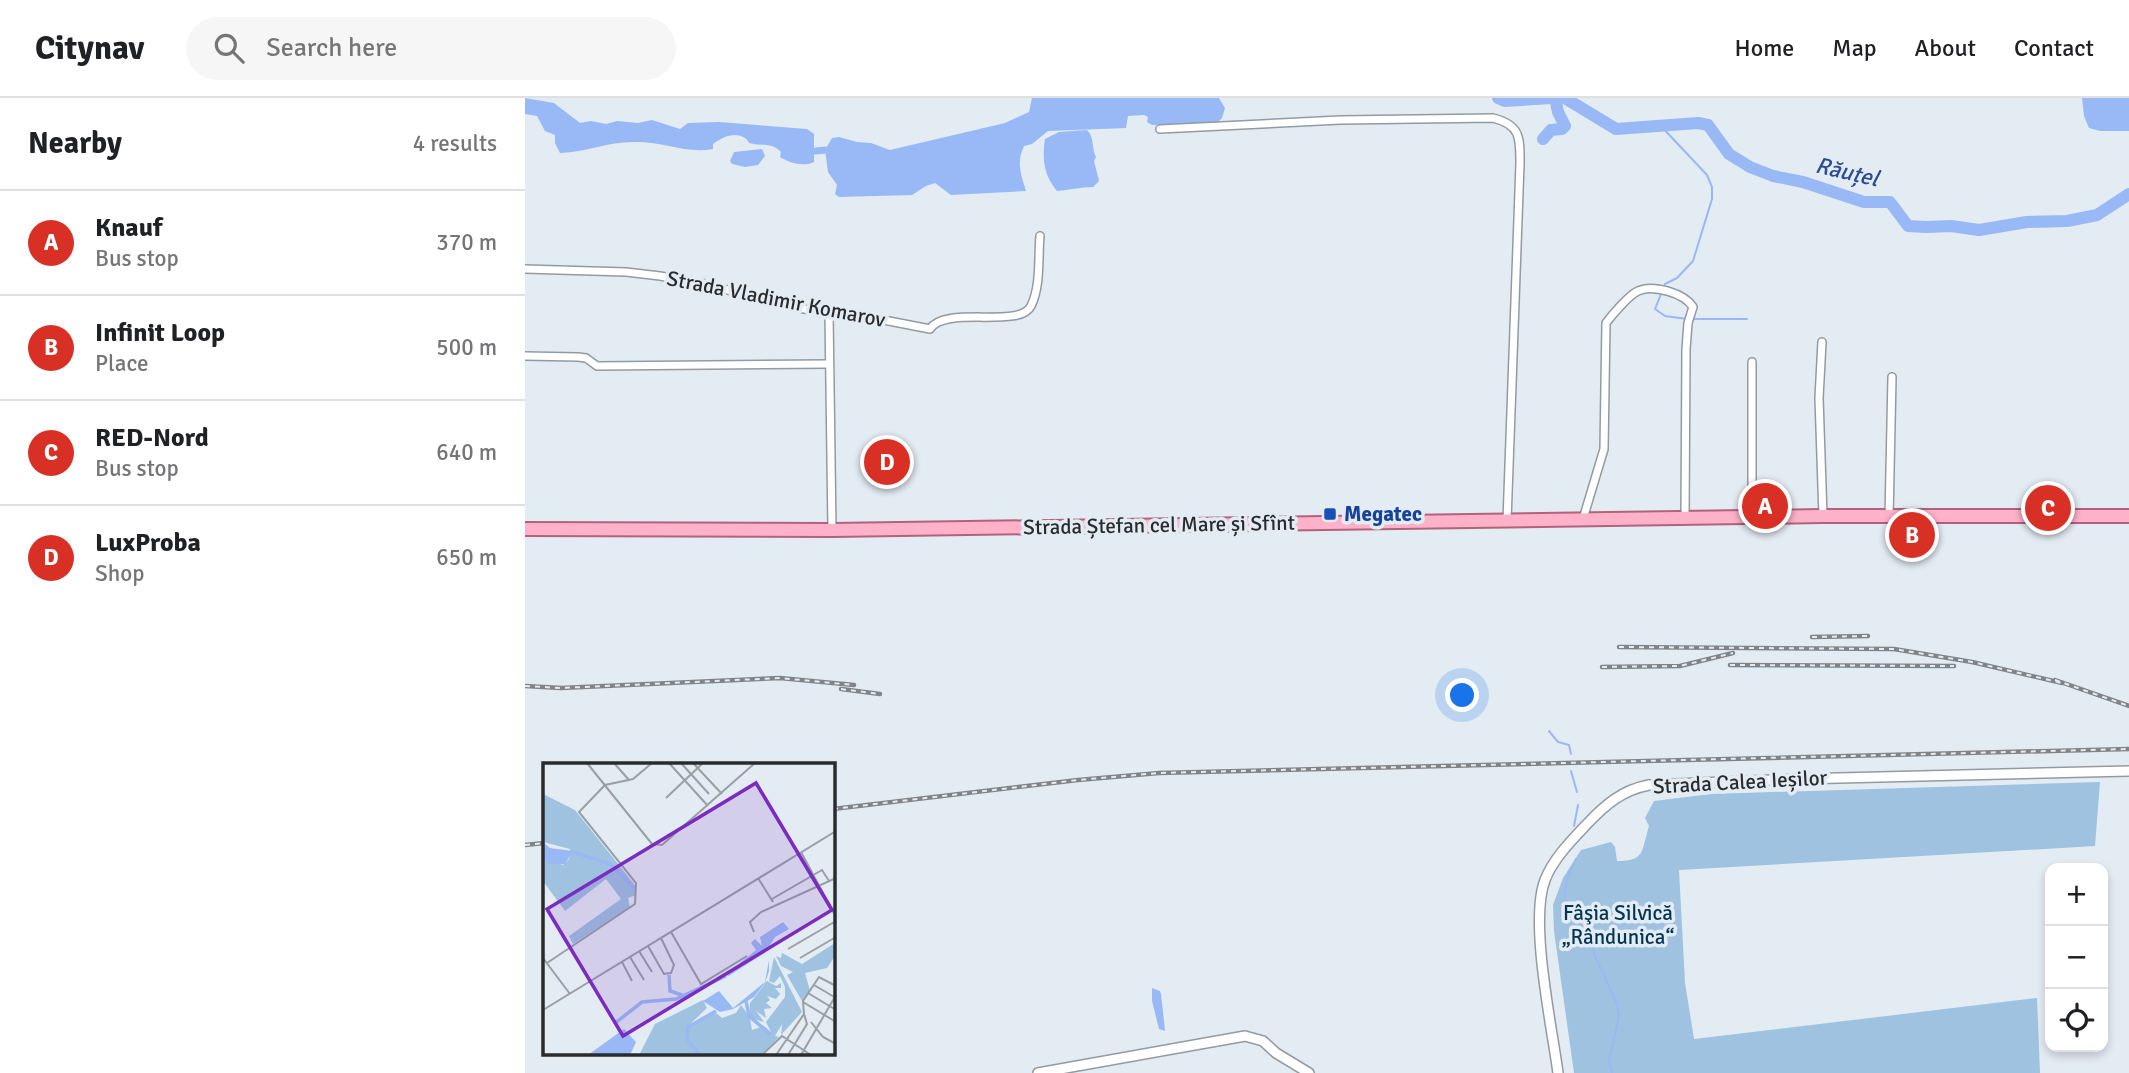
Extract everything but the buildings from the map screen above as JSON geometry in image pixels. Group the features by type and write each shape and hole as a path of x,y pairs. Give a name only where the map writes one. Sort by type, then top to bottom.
{"main road":[{"name":"Strada Ștefan cel Mare și Sfînt","path":"525,529 832,530 1823,516 2129,516"}],"street":[{"path":"1160,128 1340,120 1493,118 1513,126 1518,133 1520,164 1507,521"},
{"name":"Strada Vladimir Komarov","path":"525,269 626,272 660,276 829,314 853,314 930,329 933,324 947,318 1024,313 1032,305 1036,288 1039,236"},
{"path":"1583,519 1604,449 1606,323 1640,290 1676,293 1688,299 1693,307 1688,323 1686,349 1685,518"},
{"path":"829,314 832,530"},
{"path":"1822,342 1819,398 1823,516"},
{"path":"525,356 578,356 597,366 828,364"},
{"path":"1752,362 1752,518"},
{"path":"1889,518 1892,377"},
{"name":"Strada Calea Ieșilor","path":"1558,1073 1541,944 1539,912 1542,890 1550,870 1565,849 1608,803 1617,797 1649,785 2129,771"},
{"path":"1038,1073 1245,1036 1263,1041 1276,1053 1309,1073"}],"green space":[{"name":"Fâşia Silvică „Rândunica“","path":"2100,782 2095,846 1679,870 1685,983 1694,1039 2037,998 2040,1073 1574,1073 1554,931 1553,905 1563,878 1581,850 1611,842 1615,847 1617,861 1638,857 1649,826 1645,818 1654,801 1711,794"}],"water":[{"path":"525,98 554,103 580,123 638,123 652,120 680,129 688,123 719,122 807,129 814,134 814,162 801,164 788,161 780,157 781,152 775,147 750,143 737,135 724,137 713,144 713,149 685,149 627,142 560,153 555,143 555,135 545,131 537,116 525,114"},
{"path":"1032,98 1219,98 1225,108 1218,122 1152,125 1144,115 1128,116 1126,128 1048,131 1032,144 1024,146 1020,168 1026,191 951,195 935,183 912,195 839,197 835,194 837,185 828,172 825,150 832,138 871,143 890,150 1005,123 1029,112"},
{"path":"2082,98 2129,98 2129,131 2100,131 2089,128 2084,116"},
{"path":"1087,130 1096,157 1094,161 1099,181 1093,187 1057,191 1045,167 1045,139 1059,132"},
{"path":"762,149 765,156 758,165 745,167 730,161 734,152"},
{"path":"1152,988 1161,994 1165,1031 1159,1029 1152,1001"}],"waterway":[{"name":"Răuțel","path":"1498,98 1505,101 1551,98"},
{"path":"1543,139 1551,130 1565,126 1555,98"},
{"name":"Răuțel","path":"1565,98 1616,129 1698,123 1708,125 1729,154 1750,167 1864,202 1890,202 1908,226 1951,226 1979,230 2027,222 2067,221 2097,215 2129,194"},
{"path":"1659,124 1707,175 1712,187 1712,199 1693,261 1663,288"},
{"path":"816,151 825,150"},
{"path":"1661,294 1655,309 1665,316 1687,319"},
{"path":"1692,319 1747,319"},
{"path":"1549,731 1558,742 1569,745 1571,754"},
{"path":"1571,771 1577,792"},
{"path":"1574,826 1578,805"},
{"path":"1576,859 1566,884 1565,900 1589,923 1594,954 1617,1004 1619,1016 1609,1061 1612,1073"}],"railway":[{"path":"1812,637 1868,636"},
{"path":"1619,647 1894,649 1972,662 2062,683"},
{"path":"1602,667 1680,666 1733,653"},
{"path":"1730,665 1954,666"},
{"path":"525,686 561,688 780,678 854,685"},
{"path":"2055,680 2129,706"},
{"path":"841,689 880,694"},
{"path":"835,809 1159,773 2129,749"},
{"path":"525,845 543,843"}],"place":[{"name":"LuxProba","path":"887,462"},
{"name":"Knauf","path":"1765,506"},
{"name":"RED-Nord","path":"2048,508"},
{"name":"Megatec","path":"1330,514"},
{"name":"Infinit Loop","path":"1912,535"}]}
